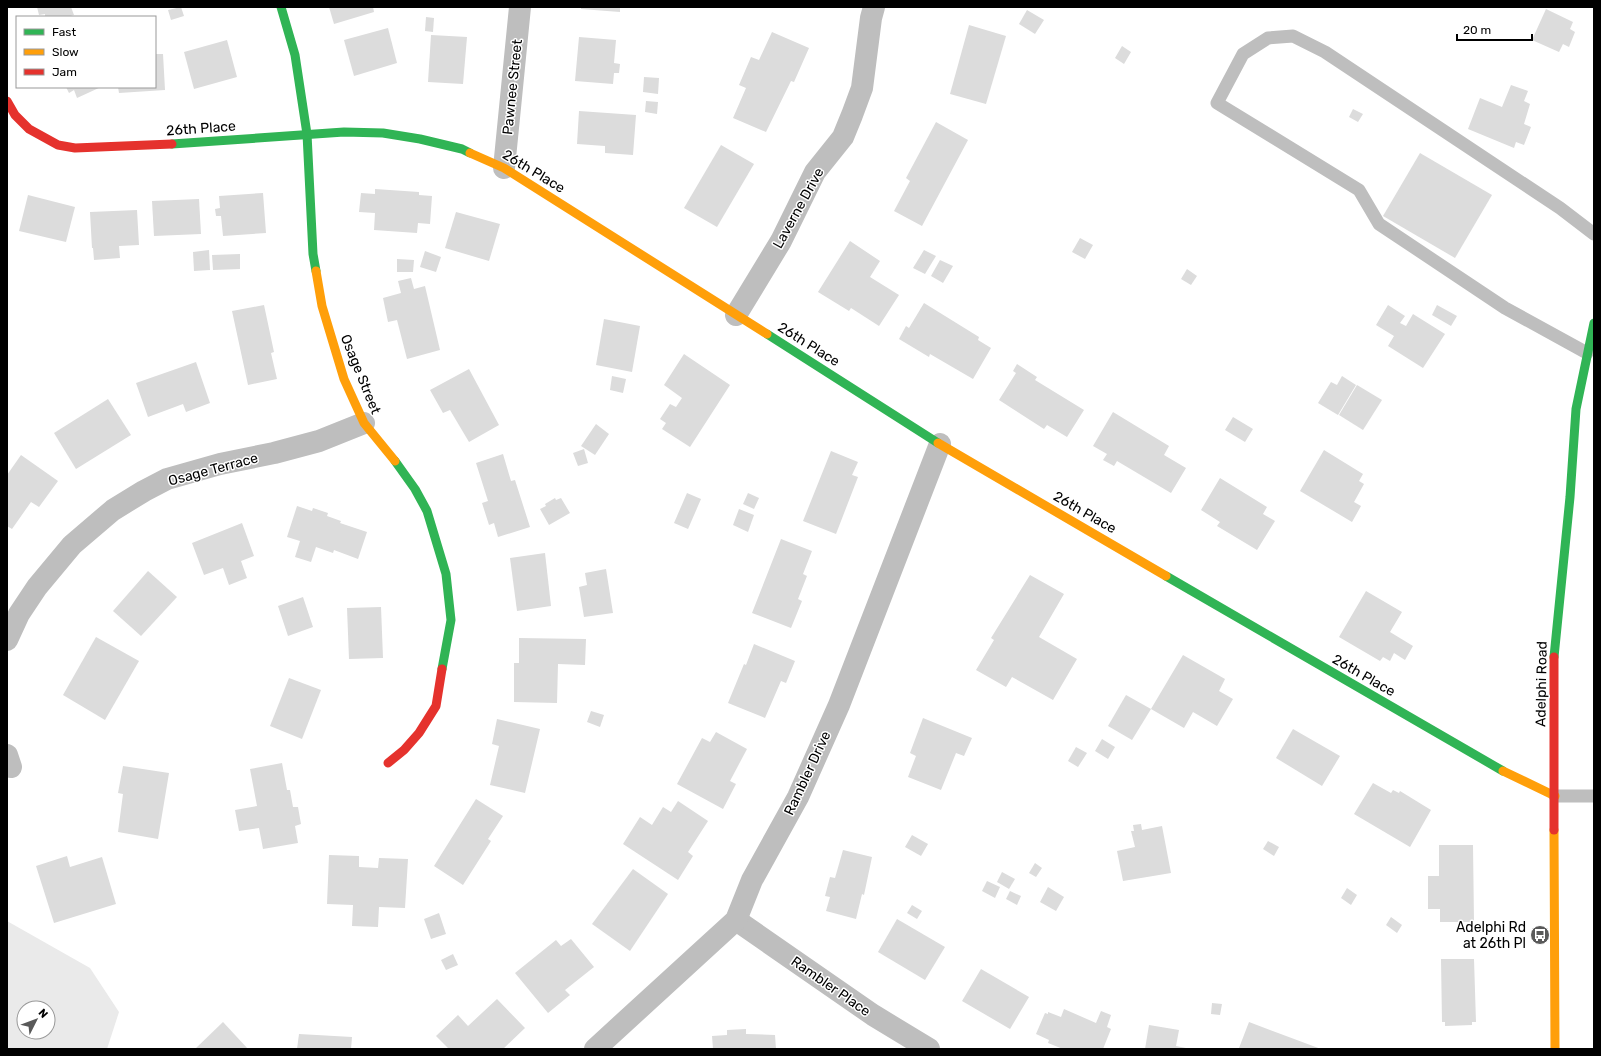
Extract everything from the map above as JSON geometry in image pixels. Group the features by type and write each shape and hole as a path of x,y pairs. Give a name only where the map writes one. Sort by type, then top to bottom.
{"street":[{"name":"Osage Street","path":"281,7 295,55 307,134 313,254 322,306 344,379 364,423 399,465 416,489 427,511 446,574 450,620 436,706 419,733 409,745 388,763"},
{"name":"Pawnee Street","path":"504,168 520,7"},
{"name":"Laverne Drive","path":"736,314 780,241 815,172 843,137 862,88 871,18 874,7"},
{"name":"26th Place","path":"7,101 15,115 29,129 58,145 75,148 173,144 344,132 383,133 420,139 462,149 504,168 940,444 1351,684 1512,776 1555,796"},
{"name":"Adelphi Road","path":"1555,1049 1555,796 1553,668 1570,497 1576,409 1594,323"},
{"name":"Osage Terrace","path":"7,640 19,614 72,545 113,510 144,491 167,479 220,464 274,453 319,441 364,423"},
{"name":"Rambler Drive","path":"595,1049 736,920 752,880 798,797 838,705 940,444"},
{"name":"Rambler Place","path":"736,920 873,1015 929,1049"}],"lane":[{"path":"1587,353 1505,308 1385,229 1379,224 1358,190 1217,104 1243,54 1268,38 1293,36 1332,56 1560,208 1594,234"},
{"path":"1555,796 1594,796"}],"shaded area":[{"path":"7,921 90,968 119,1012 107,1049 7,1049"}],"building":[{"path":"37,7 71,7 74,15 45,16 45,14 39,15"},
{"path":"181,7 184,16 171,20 168,10"},
{"path":"329,7 373,7 374,12 334,24"},
{"path":"581,7 620,7 620,12 581,9"},
{"path":"1546,9 1573,22 1570,29 1575,32 1569,47 1563,44 1559,52 1532,40"},
{"path":"1027,10 1044,20 1035,34 1019,24"},
{"path":"426,17 434,18 433,32 425,31"},
{"path":"969,25 1006,36 986,104 950,94"},
{"path":"388,28 397,63 354,76 344,40"},
{"path":"772,32 809,48 794,82 791,81 766,132 733,118 746,88 739,85 751,57 759,60"},
{"path":"431,35 467,37 463,84 428,82"},
{"path":"579,37 616,40 614,63 620,64 619,73 614,73 613,84 575,81"},
{"path":"227,40 237,77 194,89 184,52"},
{"path":"1122,46 1131,52 1124,64 1115,58"},
{"path":"156,54 163,54 165,90 119,93 118,88 156,88"},
{"path":"644,77 659,78 658,94 643,92"},
{"path":"1511,85 1528,91 1524,101 1530,104 1524,124 1531,127 1524,145 1516,142 1514,148 1468,129 1480,98 1502,107"},
{"path":"66,88 99,88 77,98 74,90 69,93"},
{"path":"646,101 658,102 657,114 645,112"},
{"path":"1353,109 1363,114 1358,122 1349,117"},
{"path":"579,111 636,115 633,155 605,153 605,146 577,144"},
{"path":"936,122 968,140 922,226 894,211 910,181 906,178"},
{"path":"721,145 754,164 717,227 684,208"},
{"path":"1420,153 1492,195 1455,258 1383,216"},
{"path":"375,189 419,192 419,195 432,196 430,224 418,223 417,233 374,230 375,213 359,212 361,193 375,194"},
{"path":"263,193 266,233 223,236 221,216 216,216 215,209 220,208 219,196"},
{"path":"28,195 75,207 66,242 19,231"},
{"path":"199,199 201,234 154,236 152,201"},
{"path":"137,210 139,245 119,246 120,258 94,260 90,212"},
{"path":"456,212 500,224 489,261 445,248"},
{"path":"1080,238 1093,245 1085,259 1072,252"},
{"path":"850,241 880,261 870,277 899,295 879,326 851,308 849,311 818,292"},
{"path":"209,250 210,270 194,271 193,252"},
{"path":"924,250 936,256 925,274 913,268"},
{"path":"425,251 441,257 436,272 420,267"},
{"path":"240,254 240,269 213,270 212,255"},
{"path":"397,259 414,260 413,272 397,272"},
{"path":"940,260 953,266 943,283 931,276"},
{"path":"1187,269 1197,276 1191,285 1181,279"},
{"path":"411,278 414,289 425,286 440,350 407,359 397,320 388,322 383,298 401,293 398,281"},
{"path":"924,303 979,337 978,340 991,348 973,379 930,354 929,357 899,339 906,326 909,328"},
{"path":"264,305 274,352 271,353 277,379 248,385 232,311"},
{"path":"1388,305 1405,316 1400,323 1406,326 1413,314 1445,334 1423,368 1388,346 1394,336 1376,325"},
{"path":"1437,305 1457,316 1451,326 1432,315"},
{"path":"604,319 640,326 632,372 596,365"},
{"path":"684,354 730,385 690,447 662,429 666,423 660,419 670,404 676,407 682,398 664,385"},
{"path":"196,362 210,403 186,412 183,404 148,417 136,383"},
{"path":"1017,364 1037,377 1035,380 1084,410 1067,437 1047,425 1044,429 999,400 1016,373 1013,371"},
{"path":"469,369 499,425 469,442 450,410 443,413 430,390"},
{"path":"612,376 626,379 623,393 610,390"},
{"path":"1342,376 1356,385 1338,415 1318,403 1331,382 1337,385"},
{"path":"1357,385 1382,400 1363,430 1339,415"},
{"path":"108,399 131,435 76,469 54,433"},
{"path":"1113,412 1169,446 1164,455 1186,468 1171,493 1117,461 1114,466 1103,460 1107,454 1093,446"},
{"path":"1233,417 1253,429 1245,442 1225,430"},
{"path":"596,424 609,434 595,455 581,446"},
{"path":"584,449 588,463 578,466 573,453"},
{"path":"1324,450 1363,474 1359,481 1364,484 1354,502 1361,506 1352,522 1300,491"},
{"path":"831,451 858,462 852,475 858,477 836,534 803,521"},
{"path":"503,454 511,481 515,480 530,527 498,537 494,523 489,525 482,503 488,501 476,463"},
{"path":"21,455 58,481 39,507 31,502 12,529 7,526 7,475"},
{"path":"1220,478 1267,507 1263,514 1275,521 1257,550 1217,526 1220,522 1201,510"},
{"path":"687,493 701,499 688,529 674,523"},
{"path":"748,493 759,498 754,509 743,504"},
{"path":"555,498 556,500 561,498 570,513 549,525 540,509"},
{"path":"297,506 312,511 313,508 328,513 327,516 341,521 340,523 367,532 358,559 334,550 333,553 316,547 311,562 295,557 300,541 287,537"},
{"path":"739,509 754,515 748,532 733,525"},
{"path":"242,523 254,556 241,561 247,578 229,585 223,568 204,575 192,543"},
{"path":"781,539 812,551 803,574 807,576 798,599 802,601 791,628 752,613"},
{"path":"545,553 551,606 517,611 510,558"},
{"path":"606,569 613,613 584,617 579,587 587,585 585,573"},
{"path":"148,571 177,597 141,636 113,611"},
{"path":"1030,575 1064,594 1039,637 1077,659 1053,700 1012,677 1006,687 976,670 994,640 991,638"},
{"path":"1366,591 1402,612 1390,632 1413,646 1405,660 1394,653 1390,661 1383,657 1380,661 1339,637"},
{"path":"303,597 313,627 288,636 278,606"},
{"path":"381,607 383,658 349,659 347,608"},
{"path":"96,637 139,661 105,720 63,695"},
{"path":"519,638 586,639 585,665 558,664 557,703 514,702 514,663 519,663"},
{"path":"754,644 795,661 786,683 781,681 765,718 728,703"},
{"path":"1183,655 1225,679 1219,691 1233,699 1217,726 1193,712 1184,728 1151,709"},
{"path":"289,678 321,690 302,739 270,726"},
{"path":"1126,695 1151,709 1132,740 1108,726"},
{"path":"591,711 604,715 600,727 587,722"},
{"path":"923,718 972,738 964,756 956,753 941,790 908,777 916,756 910,753"},
{"path":"497,719 540,729 525,793 490,785 499,746 492,744"},
{"path":"1293,729 1340,756 1322,786 1276,758"},
{"path":"716,732 747,749 730,781 736,784 723,809 677,784 702,738 710,742"},
{"path":"1102,739 1115,747 1108,759 1095,751"},
{"path":"1076,747 1087,753 1078,767 1068,761"},
{"path":"282,763 287,790 290,790 293,807 298,807 301,824 295,826 298,843 263,849 259,828 239,831 235,810 257,806 250,769"},
{"path":"123,766 169,773 158,839 118,832 123,794 118,793"},
{"path":"1373,783 1391,793 1393,790 1399,793 1400,791 1431,810 1410,847 1354,814"},
{"path":"476,799 503,816 488,839 491,841 463,885 434,866"},
{"path":"678,801 708,821 688,852 693,856 678,880 623,844 640,817 652,825 663,807 671,812"},
{"path":"1141,824 1142,830 1162,826 1171,873 1123,881 1117,851 1135,847 1131,831 1134,831 1133,825"},
{"path":"912,835 928,844 921,856 905,847"},
{"path":"1268,841 1279,847 1274,856 1263,849"},
{"path":"1439,845 1473,845 1474,922 1440,922 1440,909 1428,909 1428,876 1439,876"},
{"path":"843,850 872,857 864,895 862,894 856,919 826,911 830,897 825,896 830,877 835,878"},
{"path":"329,855 359,856 359,867 378,868 379,858 408,859 405,908 379,907 378,927 352,926 353,905 327,904"},
{"path":"67,856 70,867 102,857 116,904 54,923 36,866"},
{"path":"1035,863 1042,868 1036,877 1029,873"},
{"path":"633,869 668,894 630,951 592,924"},
{"path":"1002,872 1015,879 1009,889 997,882"},
{"path":"987,881 1000,887 995,898 982,891"},
{"path":"1048,887 1064,897 1056,911 1040,902"},
{"path":"1347,888 1357,895 1351,905 1341,898"},
{"path":"1010,891 1021,896 1017,905 1006,899"},
{"path":"912,905 922,911 917,919 907,913"},
{"path":"439,913 446,934 431,939 424,919"},
{"path":"1391,917 1402,925 1397,933 1386,925"},
{"path":"897,919 945,947 925,980 878,952"},
{"path":"571,939 594,967 565,990 570,995 548,1013 515,973 556,940 561,946"},
{"path":"453,954 458,965 446,970 441,960"},
{"path":"1441,959 1474,959 1476,1022 1472,1022 1472,1025 1445,1026 1445,1022 1442,1022"},
{"path":"981,969 1029,997 1010,1029 962,1001"},
{"path":"497,999 525,1028 503,1049 449,1049 436,1036 458,1015 468,1026"},
{"path":"1212,1003 1222,1004 1220,1015 1211,1014"},
{"path":"1064,1009 1096,1023 1101,1011 1111,1015 1107,1027 1111,1029 1103,1049 1063,1049 1048,1043 1049,1040 1036,1034 1045,1013 1048,1014 1048,1012 1061,1017"},
{"path":"223,1022 248,1049 195,1049"},
{"path":"1249,1022 1321,1049 1239,1048"},
{"path":"1149,1025 1179,1030 1176,1046 1191,1049 1145,1049"},
{"path":"746,1029 746,1034 775,1035 776,1049 713,1049 712,1036 727,1035 727,1030"},
{"path":"299,1034 352,1037 351,1049 297,1049"}],"traffic: fast":[{"path":"281,7 295,55 307,134 313,254 316,271"},
{"path":"172,144 344,132 383,133 420,139 462,149 470,153"},
{"path":"1554,657 1570,497 1576,409 1594,323"},
{"path":"767,334 938,443"},
{"path":"395,461 415,489 427,511 446,574 451,620 442,669"},
{"path":"1166,576 1503,771"}],"traffic: slow":[{"path":"470,153 504,168 767,334"},
{"path":"316,271 322,306 344,379 364,423 395,461"},
{"path":"938,443 1166,576"},
{"path":"1503,771 1555,796"},
{"path":"1554,830 1555,1049"}],"traffic: jam":[{"path":"7,101 15,115 29,129 58,145 75,148 172,144"},
{"path":"1554,657 1554,830"},
{"path":"388,763 404,750 419,733 436,706 442,669"}],"place":[{"name":"Adelphi Rd at 26th Pl","path":"1540,935"}]}
